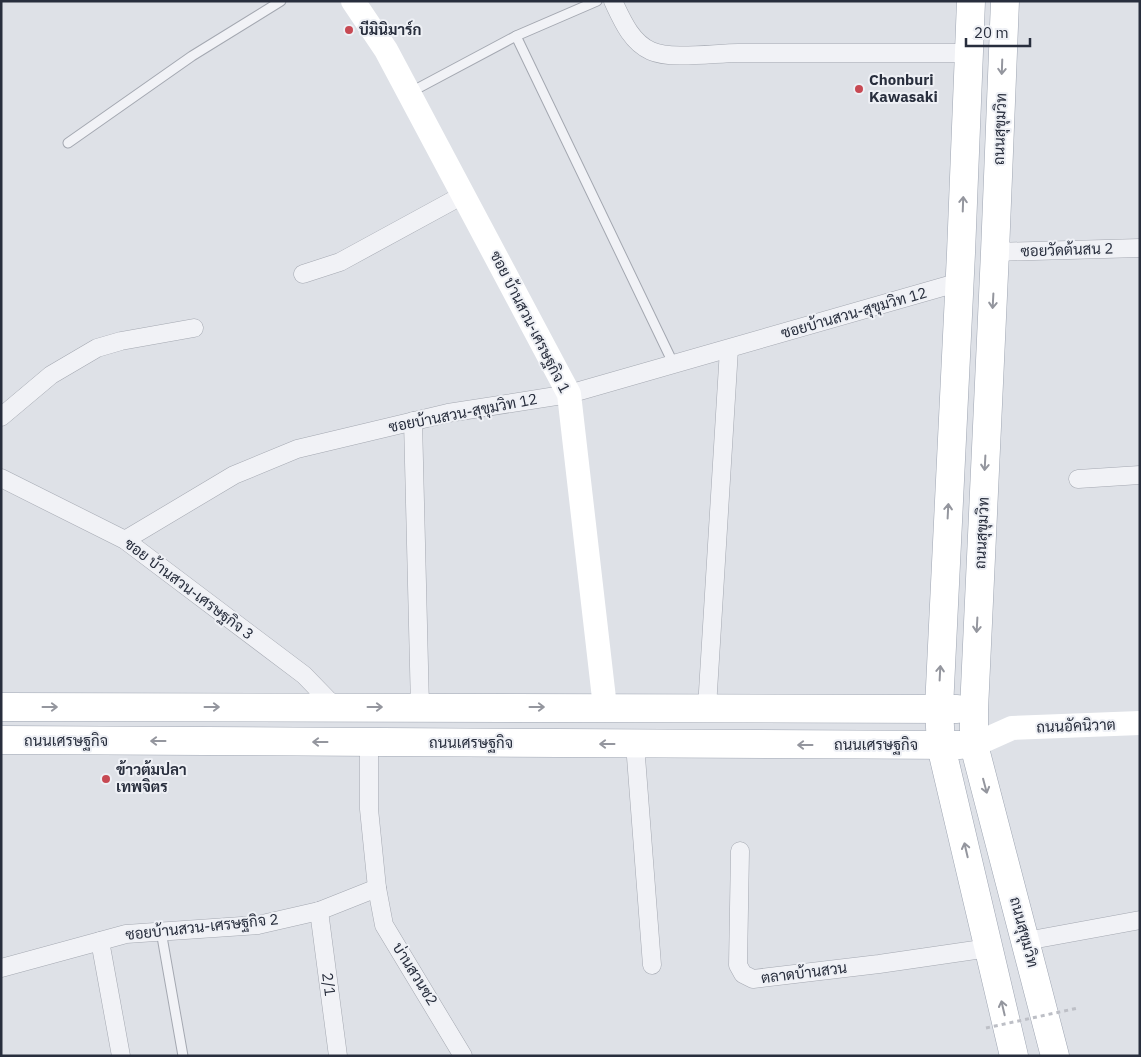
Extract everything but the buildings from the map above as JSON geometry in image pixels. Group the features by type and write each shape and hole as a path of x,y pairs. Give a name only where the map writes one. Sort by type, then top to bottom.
{"main road":[{"path":"971,1 960,282 939,708 941,746 1014,1056"},
{"name":"ถนนสุขุมวิท","path":"1004,1 974,745 1055,1056"},
{"path":"1,707 939,708 974,710"},
{"name":"ถนนเศรษฐกิจ","path":"1,740 974,745"}],"street":[{"name":"ซอย บ้านสวน-เศรษฐกิจ 1","path":"353,1 386,50 569,394 605,707"},
{"path":"613,1 624,26 637,42 652,52 675,56 735,53 969,53"},
{"path":"303,274 340,262 463,195"},
{"name":"ซอยวัดต้นสน 2","path":"995,252 1140,248"},
{"name":"ซอยบ้านสวน-สุขุมวิท 12","path":"125,540 234,475 297,449 448,413 569,394 960,282"},
{"path":"1,417 51,375 97,348 121,341 194,328"},
{"path":"707,708 729,349"},
{"path":"413,421 420,707"},
{"path":"1078,479 1140,475"},
{"name":"ซอย บ้านสวน-เศรษฐกิจ 3","path":"1,478 125,540 304,675 335,707"},
{"name":"ถนนอัคนิวาต","path":"974,710 1012,728"},
{"name":"ถนนอัคนิวาต","path":"974,745 1012,728 1140,723"},
{"path":"369,742 369,809 376,888"},
{"path":"635,744 652,965"},
{"name":"ตลาดบ้านสวน","path":"740,851 738,965 743,974 753,979 879,964 989,948"},
{"name":"ซอยบ้านสวน-เศรษฐกิจ 2","path":"1,968 126,934 258,924 319,911 376,888"},
{"name":"บ่านสวนซ2","path":"376,888 384,925 464,1056"},
{"name":"2/1","path":"319,911 338,1056"},
{"path":"1026,941 1140,920"},
{"path":"100,941 121,1056"}],"lane":[{"path":"68,143 192,56 282,1"},
{"path":"409,93 516,36 597,1"},
{"path":"516,36 674,365"},
{"path":"161,931 183,1056"}],"path":[{"path":"986,1028 1078,1008"}],"place":[{"name":"บีมินิมาร์ก","path":"349,30"},
{"name":"Chonburi Kawasaki","path":"859,89"},
{"name":"ข้าวต้มปลา เทพจิตร","path":"106,779"}]}
